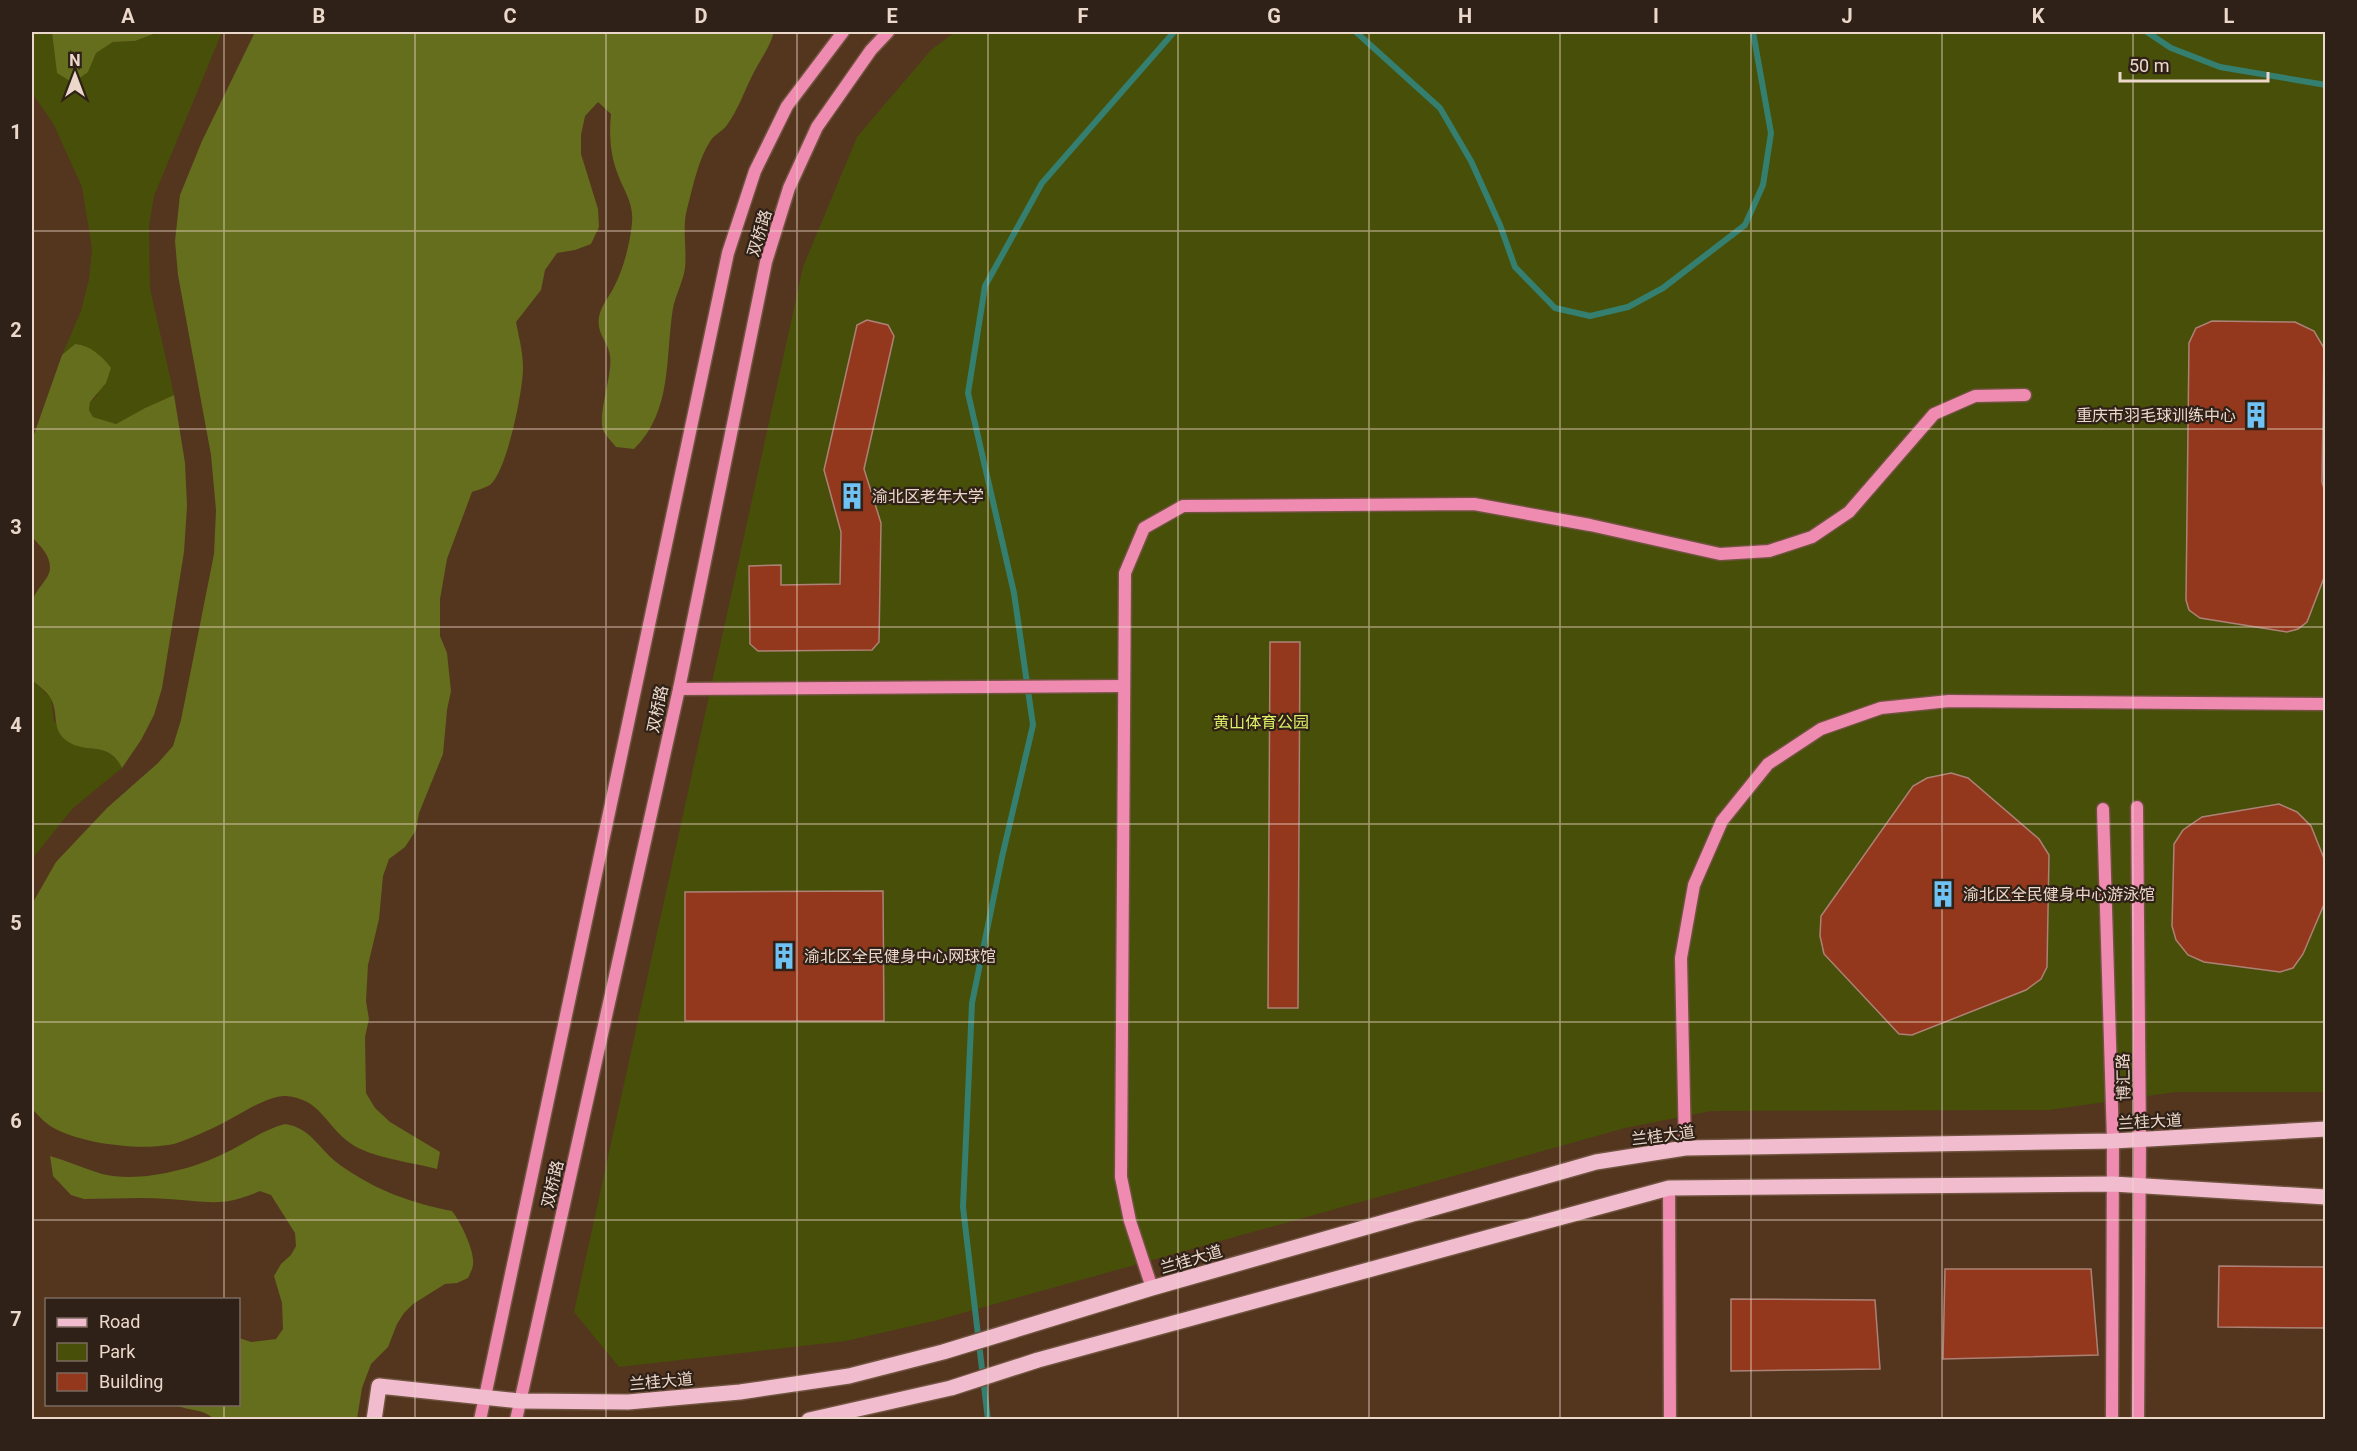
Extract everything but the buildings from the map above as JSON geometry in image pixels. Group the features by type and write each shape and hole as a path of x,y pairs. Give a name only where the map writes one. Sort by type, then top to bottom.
{"main road":[{"name":"双桥路","path":"480,1419 728,253 755,171 787,106 843,32"},
{"name":"双桥路","path":"516,1419 679,689 766,262 789,188 817,127 871,50 888,32"},
{"path":"1152,1288 1130,1221 1121,1177 1125,573 1144,528 1183,506 1474,504 1590,525 1720,554 1769,551 1812,537 1849,512 1934,414 1975,396 2025,395"},
{"path":"679,689 1124,686"},
{"path":"1685,1148 1681,958 1694,885 1722,821 1768,764 1821,729 1881,708 1949,701 2325,704"},
{"name":"博汇路","path":"2137,807 2140,1140 2138,1419"},
{"name":"博汇路","path":"2103,809 2113,1141 2112,1419"},
{"name":"兰桂大道","path":"374,1419 379,1386 520,1401 628,1402 740,1392 849,1376 943,1352 1152,1288 1596,1162 1685,1148 2113,1141 2325,1128"},
{"path":"809,1419 951,1388 1038,1360 1669,1188 2113,1184 2325,1197"},
{"path":"1669,1188 1670,1419"}],"green space":[{"path":"32,32 52,32 88,72 96,53 113,42 135,41 159,32 222,32 154,196 149,226 150,288 174,395 116,424 93,417 89,410 90,402 97,396 105,361 83,345 75,344 62,355 81,311 89,279 92,249 82,187 53,123 32,93"},
{"path":"52,32 159,32 135,41 113,42 96,53 88,72 73,83 57,73"},
{"path":"255,32 774,32 734,113 725,127 711,140 699,164 686,216 685,268 673,308 661,401 647,434 634,449 616,447 604,432 602,425 610,356 599,328 599,317 624,263 630,239 632,216 630,202 613,158 610,136 611,114 598,102 585,116 581,135 581,154 598,209 599,227 591,244 557,253 545,270 541,290 516,322 523,368 513,430 496,477 490,485 472,492 447,559 440,599 440,636 447,653 451,691 443,754 419,813 416,830 405,847 389,859 383,876 379,919 368,965 366,1001 369,1019 365,1037 366,1093 375,1108 390,1122 440,1152 437,1169 380,1156 359,1148 342,1136 315,1107 298,1098 286,1096 262,1102 218,1126 183,1141 148,1147 113,1145 79,1138 52,1127 32,1109 32,904 56,862 107,808 158,763 173,746 181,720 214,554 216,510 211,455 178,275 175,241 180,195 202,141"},
{"name":"黄山体育公园","path":"955,32 2325,32 2325,1092 2176,1092 2049,1110 1711,1111 1625,1128 934,1321 846,1341 619,1367 574,1312 803,267 857,137 931,50"},
{"path":"75,344 86,346 95,352 111,368 106,383 90,402 89,410 93,417 116,424 174,395 185,463 187,506 184,552 162,688 154,715 122,768 111,754 75,745 62,737 57,727 51,699 32,680 30,633 32,605 35,595 47,577 50,563 46,554 32,537 32,440 62,355"},
{"path":"32,680 51,698 54,721 81,747 107,751 118,759 122,768 73,808 32,859"},
{"path":"285,1124 294,1126 309,1135 340,1165 366,1182 408,1200 452,1211 463,1229 472,1252 473,1266 468,1278 457,1283 445,1284 413,1304 404,1313 388,1347 371,1364 362,1388 357,1419 214,1419 200,1411 178,1406 240,1406 240,1338 251,1342 276,1339 283,1329 282,1303 274,1276 296,1246 295,1233 271,1195 260,1191 224,1202 147,1198 84,1199 71,1195 53,1176 50,1156 102,1174 116,1176 148,1176 180,1170 210,1160"}],"waterway":[{"path":"988,1420 963,1207 972,1003 1002,857 1033,725 1014,593 968,393 985,286 1042,183 1174,32"},
{"path":"1356,32 1440,108 1471,161 1500,225 1515,267 1555,308 1590,316 1628,307 1663,288 1745,225 1763,185 1771,133 1753,32"},
{"path":"2147,32 2171,48 2220,67 2326,85"}],"place":[{"name":"重庆市羽毛球训练中心","path":"2256,415"},
{"name":"渝北区老年大学","path":"852,496"},
{"name":"渝北区全民健身中心游泳馆","path":"1943,894"},
{"name":"渝北区全民健身中心网球馆","path":"784,956"}]}
